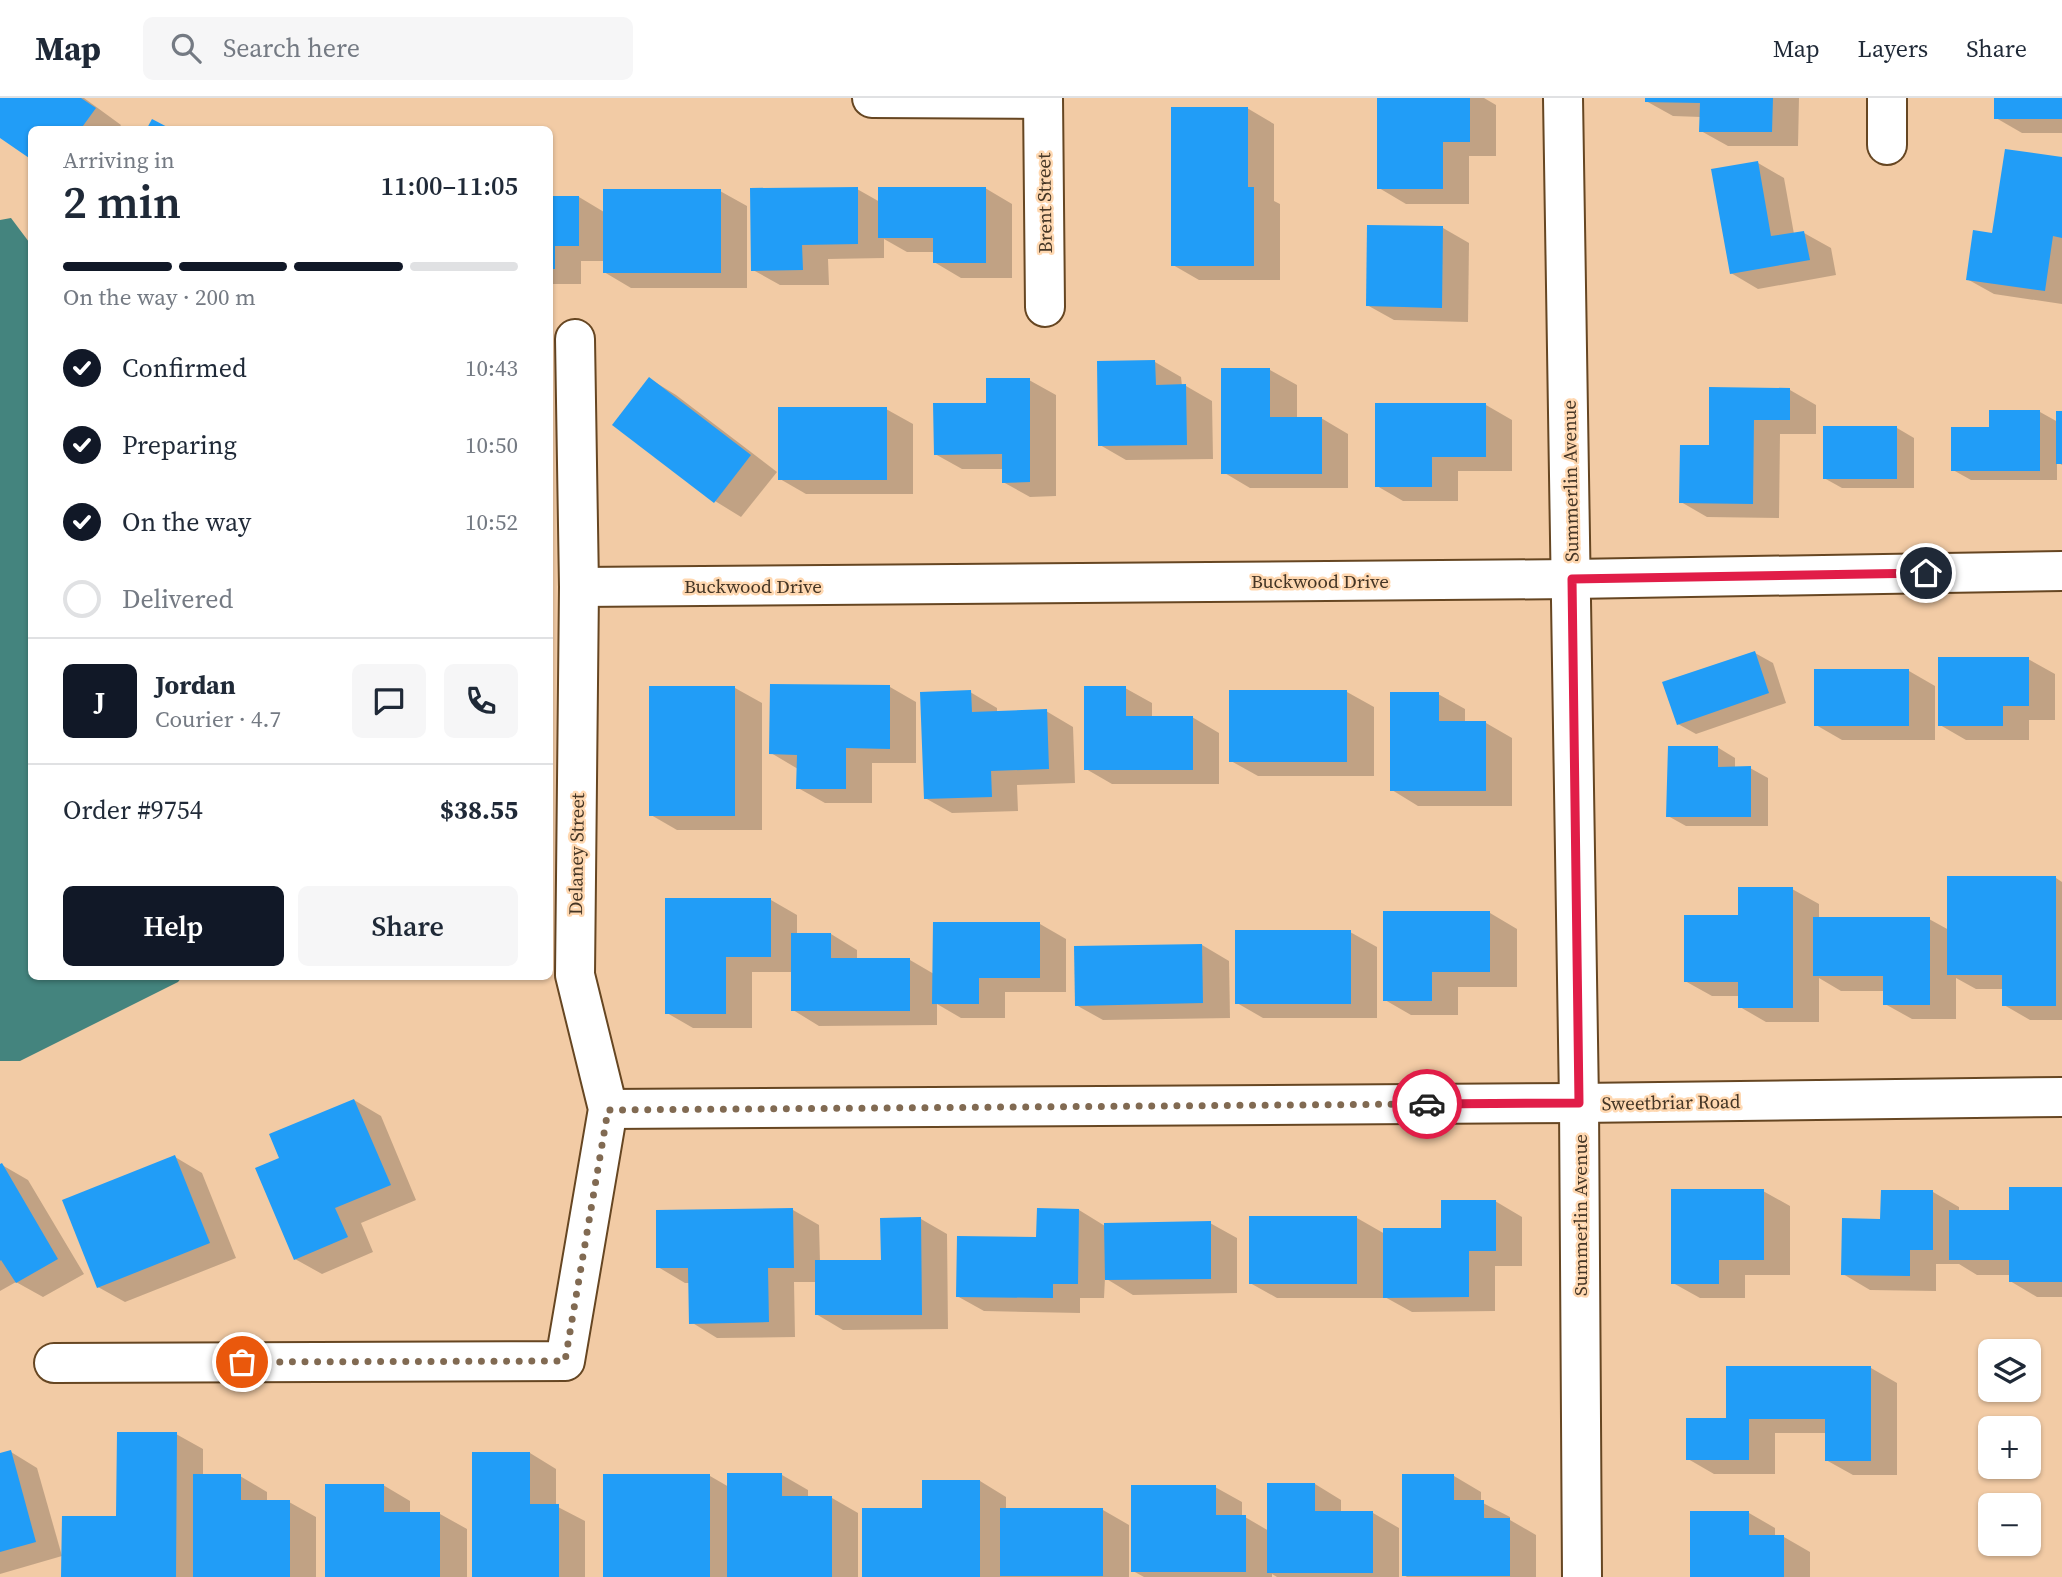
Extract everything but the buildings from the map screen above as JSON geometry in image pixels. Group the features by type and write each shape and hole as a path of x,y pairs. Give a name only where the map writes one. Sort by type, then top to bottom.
{"street":[{"path":"872,98 1043,99"},
{"name":"Summerlin Avenue","path":"1563,98 1579,1103 1582,1577"},
{"path":"1887,98 1887,145"},
{"name":"Brent Street","path":"1043,99 1045,307"},
{"name":"Delaney Street","path":"54,1363 565,1361 608,1110 575,975 579,587 575,339"},
{"name":"Buckwood Drive","path":"579,587 1572,579 2062,571"},
{"name":"Sweetbriar Road","path":"608,1110 2062,1097"}],"water":[{"path":"11,218 28,241 28,980 180,980 20,1061 0,1061 0,220"}],"way so far":[{"path":"242,1362 565,1361 608,1110 1427,1104"}],"route":[{"path":"1427,1104 1579,1103 1572,579 1926,573"}]}
